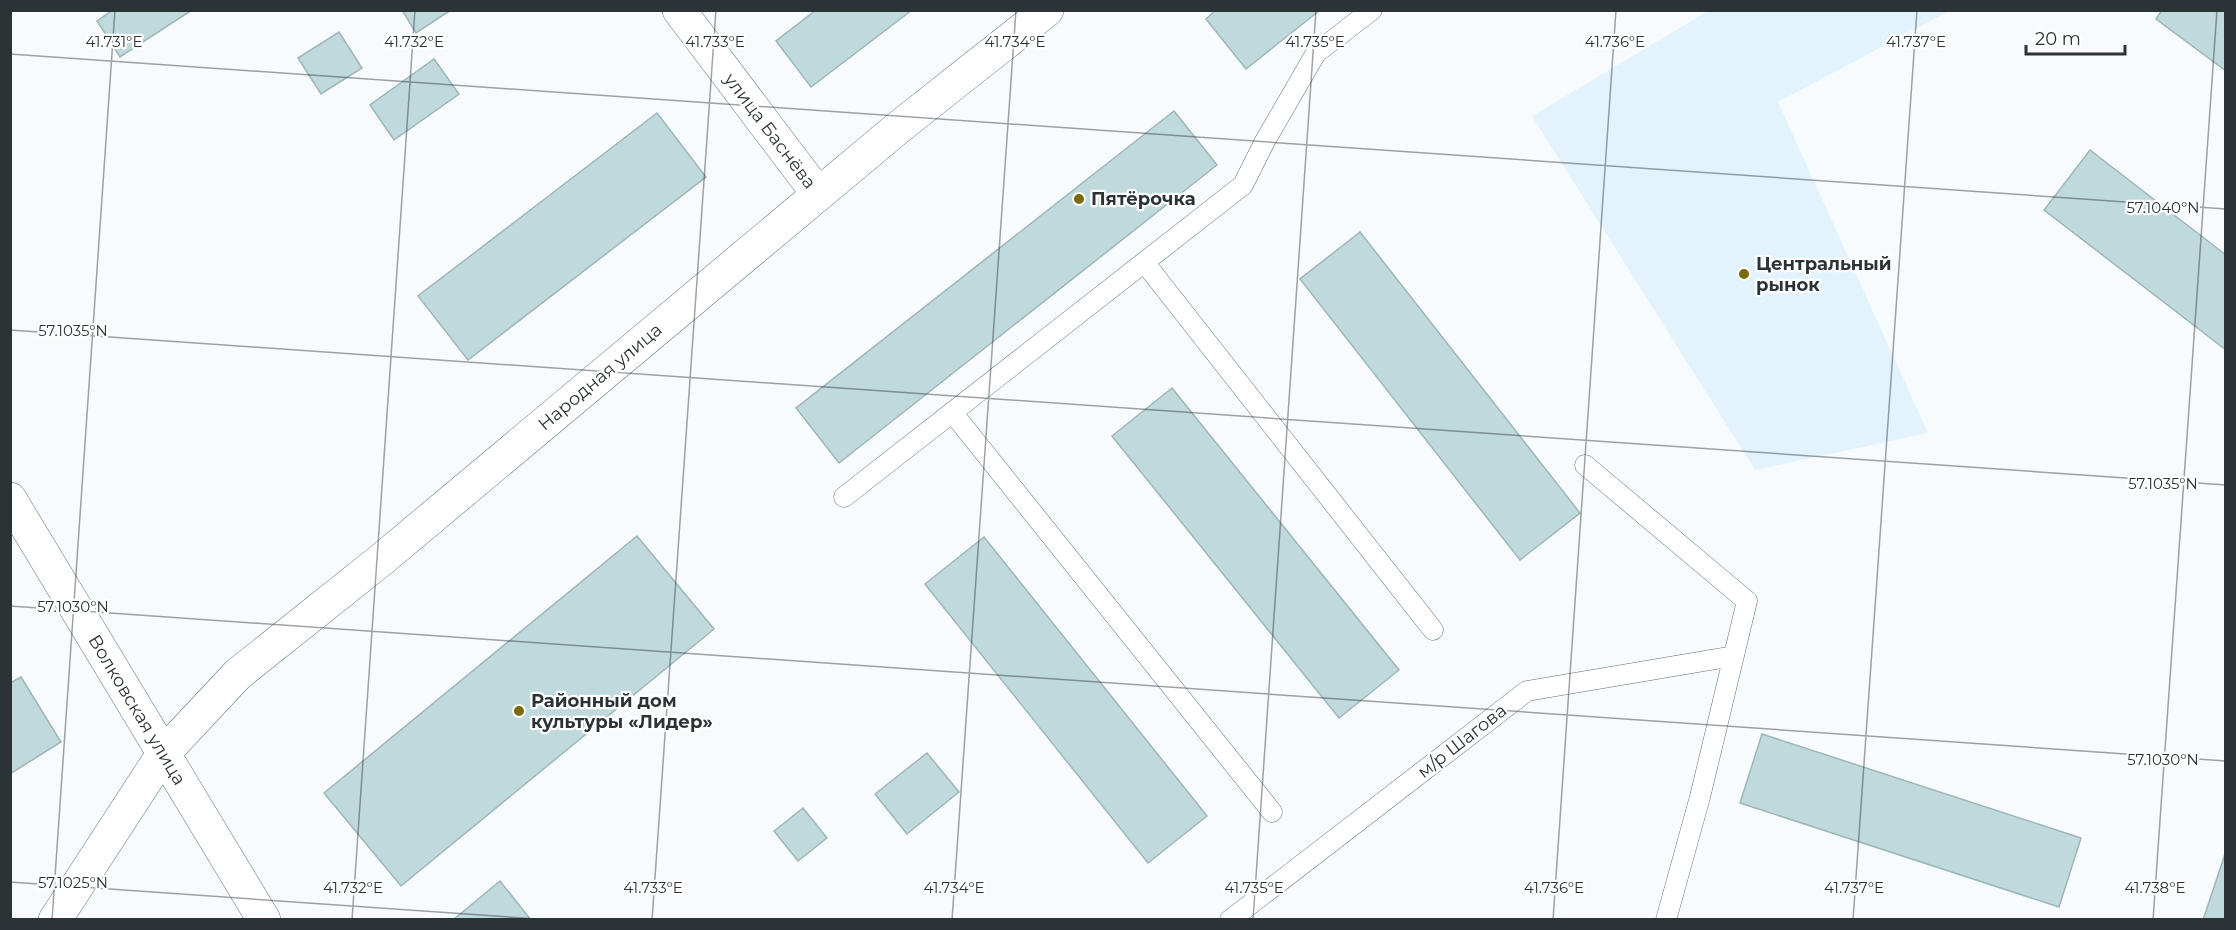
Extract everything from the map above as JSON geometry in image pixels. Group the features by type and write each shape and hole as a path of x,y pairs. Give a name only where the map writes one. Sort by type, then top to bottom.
{"street":[{"name":"улица Баснёва","path":"679,10 818,194"},
{"name":"Народная улица","path":"56,920 163,754 238,674 381,560 898,127 1047,10"},
{"name":"Волковская улица","path":"10,499 264,920"}],"lane":[{"path":"844,497 1243,185 1265,141 1316,53 1372,10"},
{"path":"1144,262 1433,630"},
{"path":"952,412 1272,812"},
{"path":"1585,465 1748,602 1700,797 1666,920"},
{"name":"м/р Шагова","path":"1230,920 1527,691 1734,656"}],"shaded area":[{"name":"Центральный рынок","path":"1708,11 1949,11 1778,102 1928,433 1755,470 1532,116"}],"building":[{"path":"113,10 192,10 120,57 97,21"},
{"path":"402,10 451,10 416,33"},
{"path":"816,10 912,10 811,87 776,41"},
{"path":"1216,10 1320,10 1246,69 1206,19"},
{"path":"2162,10 2226,10 2226,71 2156,19"},
{"path":"339,32 362,68 321,94 298,58"},
{"path":"434,59 459,94 394,140 370,105"},
{"path":"1174,111 1217,165 839,463 796,408"},
{"path":"657,113 706,177 468,360 418,296"},
{"path":"2090,150 2226,255 2226,350 2044,210"},
{"path":"1360,232 1580,513 1520,560 1300,279"},
{"path":"1172,388 1399,670 1339,718 1112,436"},
{"name":"Районный дом культуры «Лидер»","path":"637,536 714,629 401,886 324,793"},
{"path":"984,537 1207,816 1148,863 925,584"},
{"path":"21,677 61,742 10,774 10,683"},
{"path":"1762,734 2081,838 2059,907 1740,803"},
{"path":"927,753 959,792 907,834 875,794"},
{"path":"803,808 827,838 798,861 774,831"},
{"path":"2226,851 2226,920 2203,920"},
{"path":"500,881 531,920 453,920"}],"place":[{"name":"Пятёрочка","path":"1079,199"},
{"name":"Центральный рынок","path":"1744,274"},
{"name":"Районный дом культуры «Лидер»","path":"519,711"}]}
